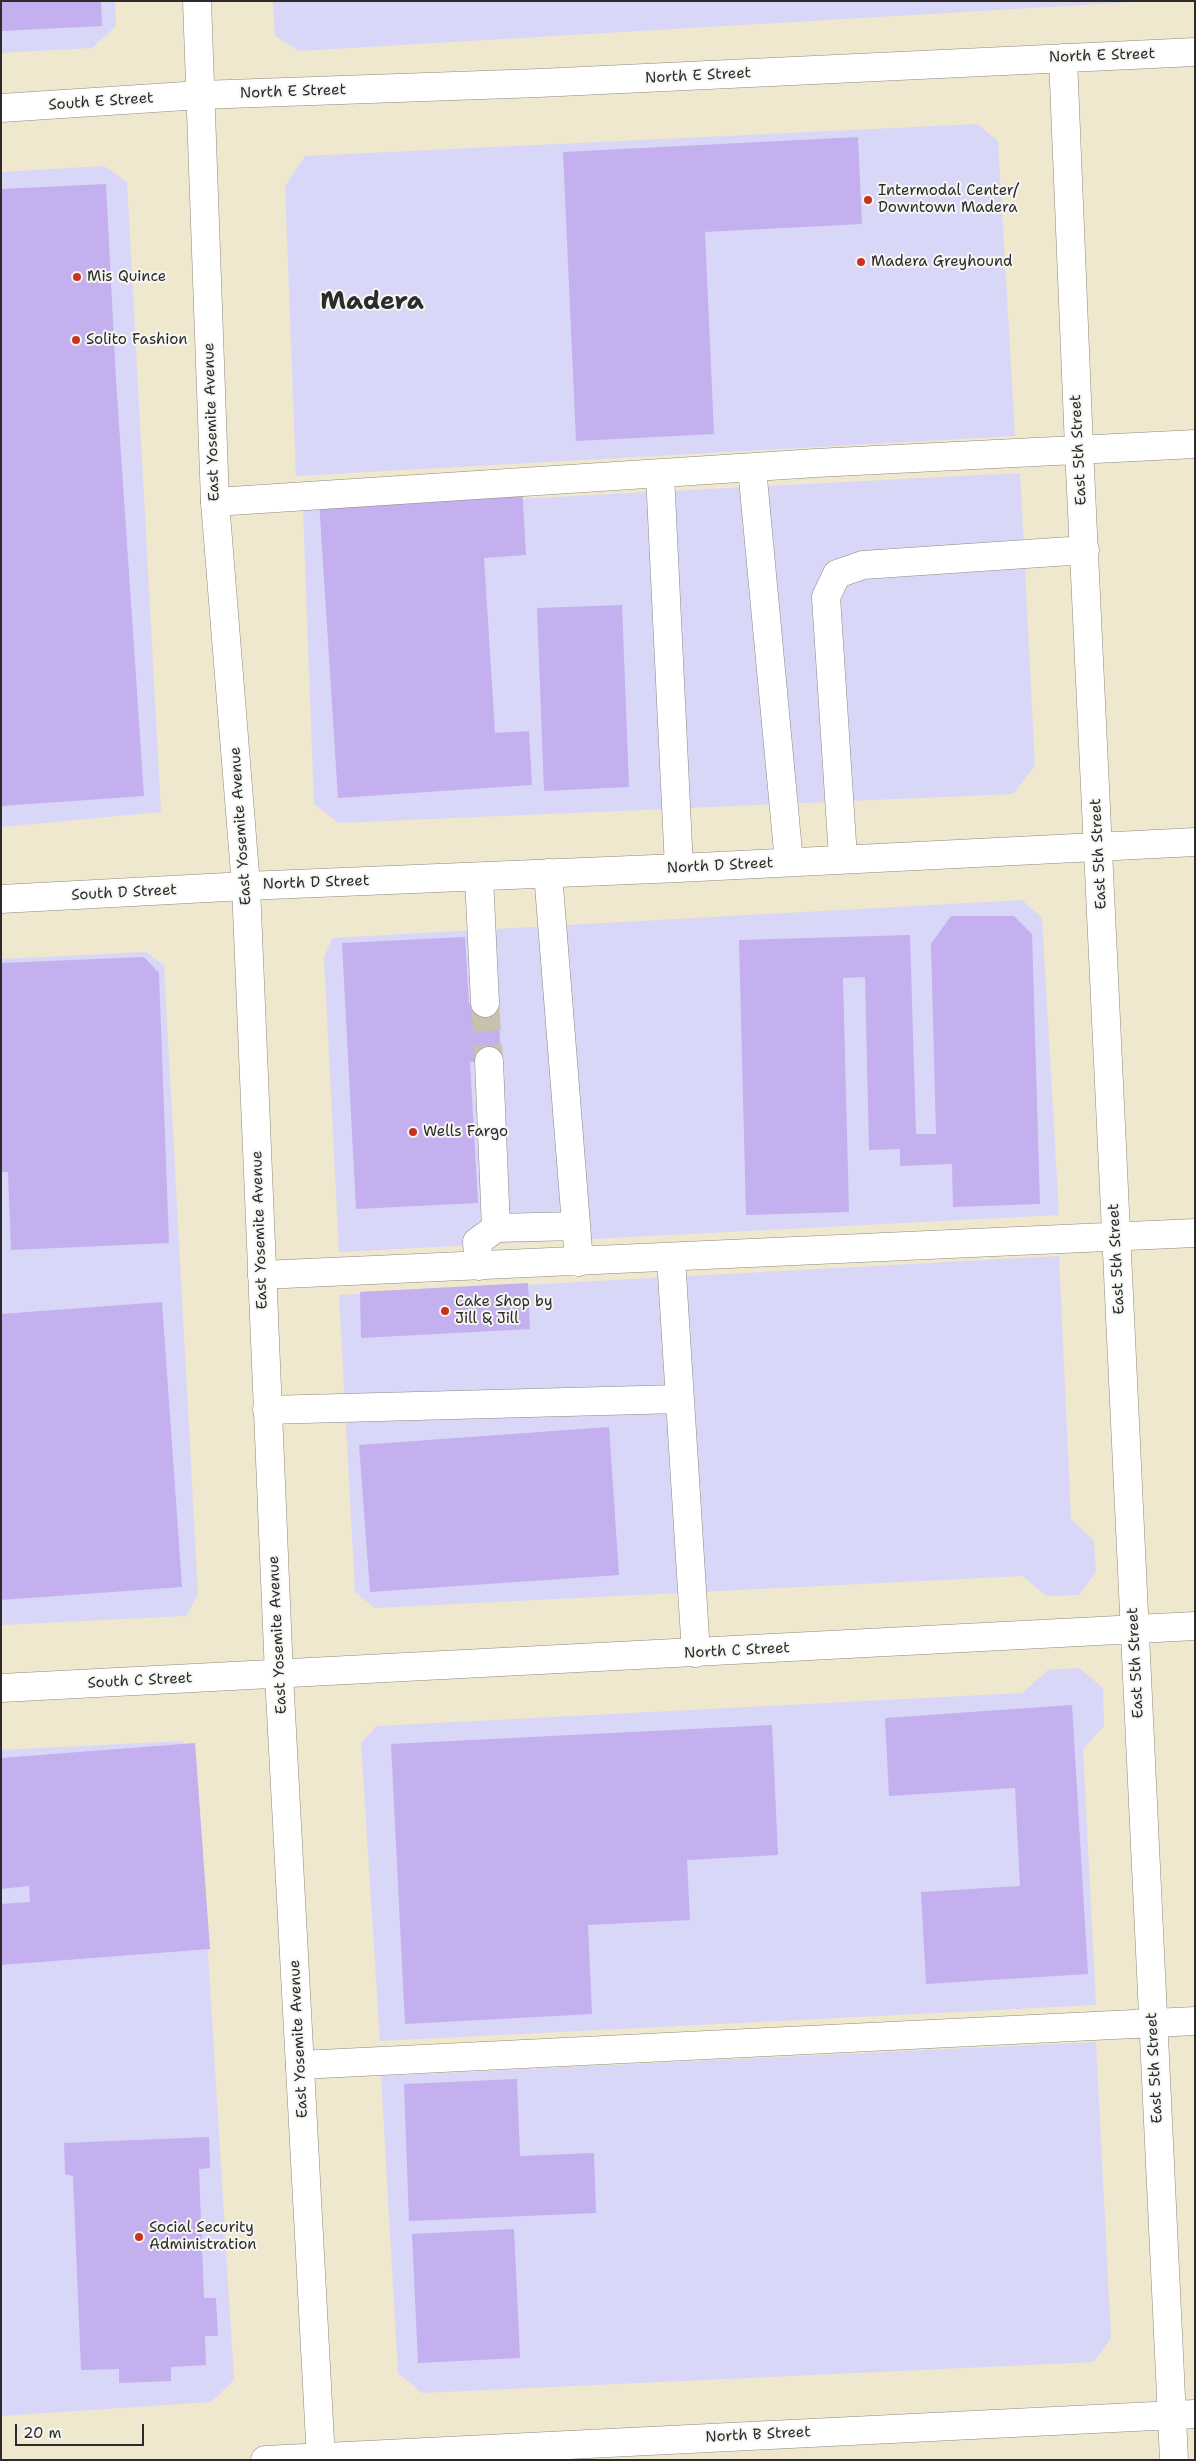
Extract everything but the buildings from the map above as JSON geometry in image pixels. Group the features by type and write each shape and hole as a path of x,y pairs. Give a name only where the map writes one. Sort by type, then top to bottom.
{"street":[{"name":"East Yosemite Avenue","path":"197,1 215,502 246,886 279,1675 321,2458"},
{"name":"North E Street","path":"201,95 539,83 1195,52"},
{"name":"East 5th Street","path":"1062,58 1078,448 1085,550 1153,2023 1183,2414 1174,2460"},
{"name":"South E Street","path":"1,108 201,95"},
{"path":"215,502 1078,448 1195,444"},
{"path":"752,468 789,862"},
{"path":"660,474 679,868"},
{"path":"842,858 826,597 838,574 863,565 1085,550"},
{"name":"North D Street","path":"246,886 679,868 842,858 1195,842"},
{"path":"548,874 579,1262"},
{"path":"479,877 482,998"},
{"name":"South D Street","path":"1,900 246,886"},
{"path":"486,1068 496,1228"},
{"path":"478,1266 477,1242 496,1228 576,1226"},
{"path":"262,1275 1195,1233"},
{"path":"671,1258 696,1653"},
{"path":"267,1410 679,1399"},
{"name":"North C Street","path":"279,1675 1195,1626"},
{"name":"South C Street","path":"1,1688 279,1675"},
{"path":"300,2065 1195,2021"},
{"name":"North B Street","path":"265,2460 1183,2414"}],"shaded area":[{"path":"1,1 115,1 116,26 92,48 1,53"},
{"path":"273,1 1151,1 299,51 275,36"},
{"path":"977,124 998,141 1015,436 296,476 285,186 305,156"},
{"path":"104,166 127,182 161,812 1,827 1,172"},
{"path":"1020,473 1035,765 1013,794 339,823 314,804 303,510"},
{"path":"1022,900 1042,918 1059,1215 339,1252 324,958 332,938"},
{"path":"146,952 164,965 198,1595 186,1616 1,1625 1,959"},
{"path":"1059,1256 1071,1519 1094,1541 1096,1572 1079,1595 1047,1596 1022,1576 375,1608 355,1592 339,1295"},
{"path":"1079,1668 1103,1688 1104,1726 1083,1749 1096,2005 380,2041 361,1743 377,1726 1022,1693 1048,1670"},
{"path":"182,1741 196,1756 234,2380 211,2402 1,2416 1,1750"},
{"path":"1096,2042 1111,2338 1094,2362 422,2393 398,2373 381,2076"}],"tunnel":[{"path":"485,1003 489,1061"}],"place":[{"name":"Intermodal Center/ Downtown Madera","path":"868,200"},
{"name":"Madera Greyhound","path":"861,262"},
{"name":"Mis Quince","path":"77,277"},
{"name":"Solito Fashion","path":"76,340"},
{"name":"Wells Fargo","path":"413,1132"},
{"name":"Cake Shop by Jill & Jill","path":"445,1311"},
{"name":"Social Security Administration","path":"139,2237"}],"district":[{"name":"Madera","path":"372,302"}]}
